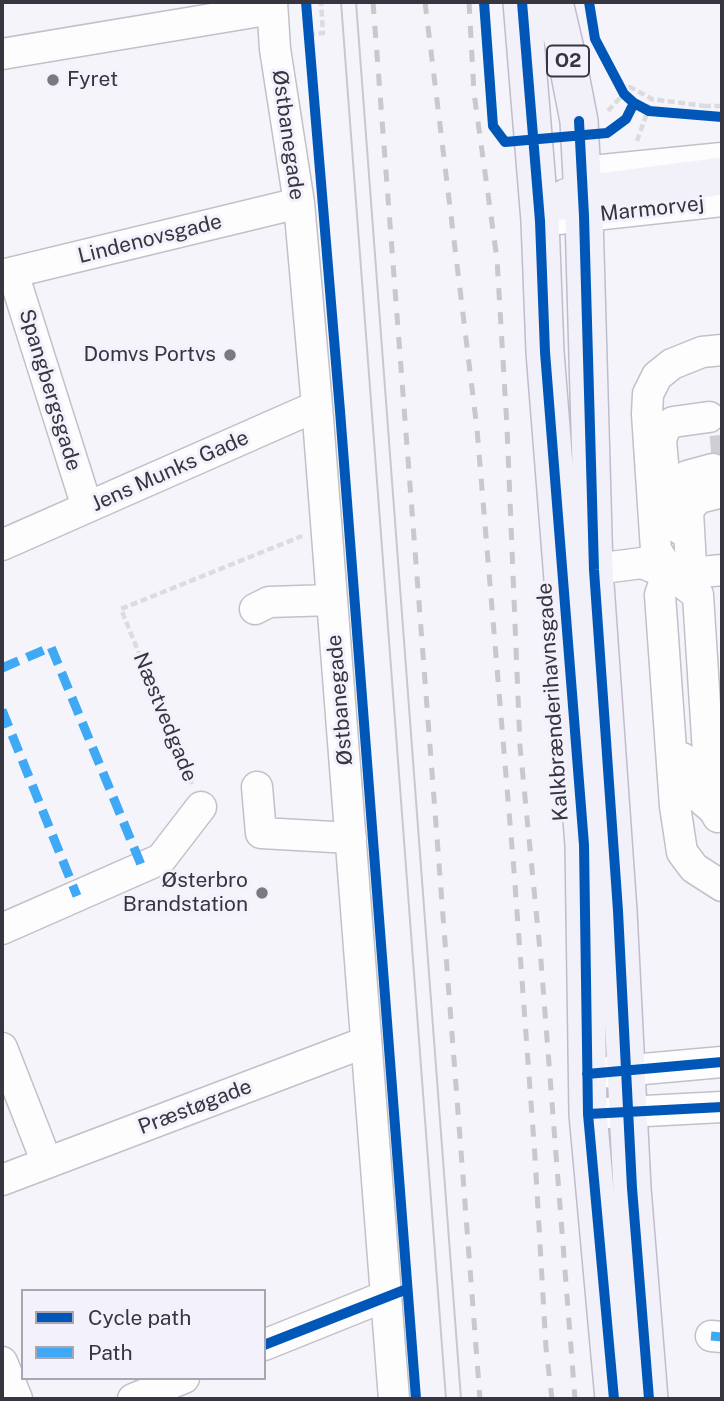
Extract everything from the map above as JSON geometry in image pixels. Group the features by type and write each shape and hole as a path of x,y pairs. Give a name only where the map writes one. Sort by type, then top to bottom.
{"main road":[{"name":"Kalkbrænderihavnsgade","path":"522,2 540,221 545,352 578,572 627,1070 632,1188 649,1399"},
{"name":"Kalkbrænderihavnsgade","path":"554,2 579,121 583,194 578,572 588,1114 614,1399"},
{"path":"540,221 555,205 568,197 709,180"}],"street":[{"path":"2,54 272,6"},
{"name":"Østbanegade","path":"272,6 275,49 299,203 317,406 394,1399"},
{"name":"Lindenovsgade","path":"8,274 299,203"},
{"name":"Spangbergsgade","path":"8,274 87,508"},
{"path":"707,615 656,550 648,394 657,376 673,364 702,352 722,350"},
{"name":"Jens Munks Gade","path":"2,545 317,406"},
{"path":"707,615 669,595 684,784 717,797 707,615 664,476 661,440 665,428 673,422 709,417"},
{"path":"664,476 676,459 713,471 687,476 679,483 681,558 707,615"},
{"path":"578,572 642,563 707,615"},
{"path":"707,615 722,570"},
{"path":"707,615 664,583 660,596 675,806 682,852 694,868 722,886"},
{"path":"255,609 269,602 332,600"},
{"path":"257,787 261,833 351,838"},
{"name":"Næstvedgade","path":"2,929 160,859 201,807"},
{"name":"Præstøgade","path":"2,1180 366,1042"},
{"path":"2,1048 47,1163"},
{"path":"587,1074 722,1062"},
{"path":"588,1114 722,1107"},
{"path":"266,1344 386,1296"},
{"path":"2,1362 17,1399"},
{"path":"133,1399 179,1380"}],"path":[{"path":"310,49 308,30 323,33 321,2"},
{"path":"619,83 624,94 634,103 705,111 722,117"},
{"path":"605,113 630,87 662,113"},
{"path":"685,116 722,107"}],"tunnel":[{"path":"711,451 722,450"}],"tram line":[{"path":"341,2 446,1399"},
{"path":"356,2 461,1399"}],"railway":[{"path":"373,2 480,1399"},
{"path":"425,2 477,429 514,871 546,1348 552,1399"},
{"path":"469,2 474,93 497,259 520,746 541,961 575,1399"}],"marked path":[{"path":"2,668 51,647 142,867"},
{"path":"2,710 77,896"},
{"path":"711,1336 722,1337"}],"cycle path":[{"path":"306,2 416,1399"},
{"path":"484,2 493,126 505,142 607,133 626,119 634,103"},
{"path":"522,2 540,221 545,352 584,845 588,1114 614,1399"},
{"path":"589,2 595,39 624,94 634,103 649,111 722,117"},
{"path":"579,121 594,570 618,911 632,1188 649,1399"},
{"path":"587,1074 722,1062"},
{"path":"588,1114 722,1107"},
{"path":"266,1344 407,1289"}],"place":[{"name":"Fyret","path":"53,80"},
{"name":"Domvs Portvs","path":"230,355"},
{"name":"Østerbro Brandstation","path":"262,893"}]}
